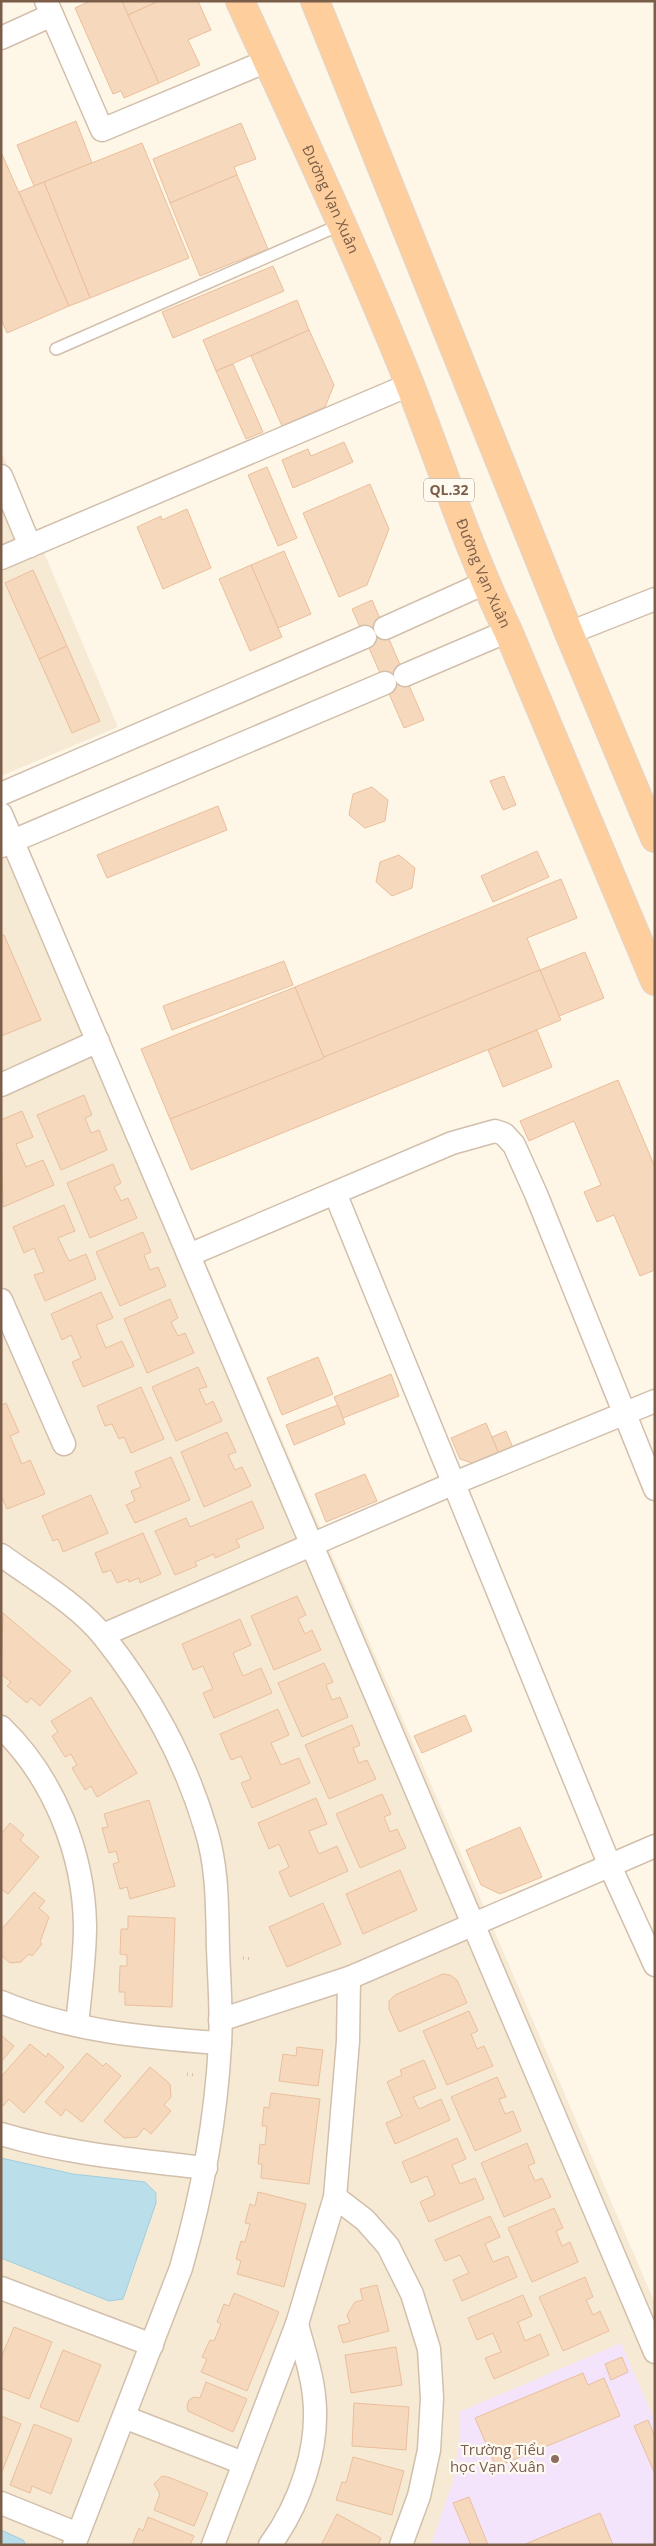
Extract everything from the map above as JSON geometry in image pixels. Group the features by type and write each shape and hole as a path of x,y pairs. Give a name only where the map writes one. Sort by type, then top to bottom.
{"highway":[{"name":"Đường Vạn Xuân","path":"240,1 342,224 409,384 484,583 508,631 655,981"},
{"path":"315,1 569,633 655,838"}],"street":[{"path":"1,38 49,8 102,130 267,61"},
{"path":"1,558 409,384"},
{"path":"1,476 30,546"},
{"path":"1,794 484,583"},
{"path":"569,633 655,599"},
{"path":"7,843 508,631"},
{"path":"1,814 7,843 98,1041 654,2346"},
{"path":"1,1085 98,1041"},
{"path":"189,1255 452,1143 495,1130 504,1134 514,1145 536,1194 655,1489"},
{"path":"334,1193 610,1866 655,1965"},
{"path":"1,1300 64,1444"},
{"path":"103,1635 452,1484 655,1401"},
{"path":"1,1555 70,1605 103,1635 166,1732 189,1780 207,1831 216,1885 220,2020 220,2043 206,2168 195,2222 181,2268 76,2539 1,2503"},
{"path":"1,1727 42,1778 68,1832 81,1876 85,1927 77,2026"},
{"path":"220,2020 349,1978 655,1846"},
{"path":"213,2545 297,2324 335,2197 348,2041 349,1978"},
{"path":"1,2002 77,2026 154,2038 220,2043"},
{"path":"1,2134 38,2145 206,2168"},
{"path":"335,2197 365,2220 388,2246 412,2294 429,2349 432,2398 429,2450 419,2496 401,2545"},
{"path":"1,2288 152,2345"},
{"path":"270,2545 282,2529 300,2490 311,2448 314,2396 297,2324"},
{"path":"124,2417 244,2462"}],"lane":[{"path":"56,349 342,224"}],"shaded area":[{"path":"1,451 118,727 1,776"},
{"path":"1,785 655,2303 655,2545 1,2545"},
{"name":"Trường Tiểu học Vạn Xuân","path":"621,2343 655,2421 655,2545 431,2545 454,2478 459,2440 459,2412"}],"water":[{"path":"1,2158 73,2174 145,2182 156,2193 156,2203 123,2299 109,2301 1,2258"},
{"path":"1,2530 23,2540 26,2545 1,2545"}],"building":[{"path":"90,1 122,1 159,83 124,98 121,91 113,94 75,8"},
{"path":"122,1 159,1 128,15"},
{"path":"159,1 198,1 211,30 188,40 200,65 159,83 128,15"},
{"path":"76,121 92,163 34,186 17,145"},
{"path":"241,123 256,159 234,167 237,175 170,203 153,159"},
{"path":"142,143 189,258 90,298 44,182"},
{"path":"1,152 69,306 7,333 1,319"},
{"path":"237,175 268,249 200,276 170,203"},
{"path":"44,182 90,298 69,306 19,192"},
{"path":"273,266 284,291 173,338 162,312"},
{"path":"297,300 309,330 216,371 203,340"},
{"path":"309,330 334,385 325,407 282,426 251,356"},
{"path":"233,364 263,432 246,439 216,371"},
{"path":"344,442 353,462 293,488 282,460 308,449 311,456"},
{"path":"267,467 297,538 278,546 248,475"},
{"path":"370,484 389,529 367,585 339,597 303,513"},
{"path":"187,509 211,568 163,589 137,527 161,516 162,520"},
{"path":"284,551 311,614 278,628 251,565"},
{"path":"251,565 282,637 250,651 219,579"},
{"path":"33,570 67,646 39,659 5,583"},
{"path":"372,600 424,720 404,728 352,609"},
{"path":"67,646 100,721 72,733 39,659"},
{"path":"504,776 516,805 503,810 490,781"},
{"path":"372,787 388,800 385,821 365,828 349,815 353,794"},
{"path":"218,806 227,830 107,878 97,855"},
{"path":"537,851 549,877 493,902 481,876"},
{"path":"399,855 415,868 412,888 392,896 376,882 380,862"},
{"path":"561,879 577,918 527,938 540,970 324,1058 295,987"},
{"path":"4,935 41,1020 1,1036 1,936"},
{"path":"585,952 604,998 559,1016 540,970"},
{"path":"284,961 293,985 172,1030 163,1006"},
{"path":"540,970 561,1020 191,1170 170,1119"},
{"path":"295,987 324,1058 170,1119 141,1049"},
{"path":"537,1030 552,1067 503,1087 488,1050"},
{"path":"618,1080 655,1167 655,1270 640,1276 614,1215 597,1222 584,1192 601,1185 574,1121 529,1141 520,1121"},
{"path":"84,1095 92,1115 85,1118 91,1133 99,1130 107,1150 61,1170 37,1115"},
{"path":"22,1111 33,1137 16,1144 26,1167 43,1160 54,1185 3,1207 1,1120"},
{"path":"113,1164 121,1183 114,1187 121,1201 128,1198 137,1218 90,1238 67,1183"},
{"path":"64,1205 75,1231 58,1238 69,1261 86,1254 96,1279 45,1301 34,1275 44,1272 34,1248 24,1253 13,1227"},
{"path":"143,1232 151,1252 144,1255 150,1270 158,1267 166,1286 120,1306 96,1252"},
{"path":"101,1292 113,1318 96,1325 106,1348 122,1341 134,1366 83,1387 72,1362 81,1358 71,1335 62,1340 51,1314"},
{"path":"170,1299 178,1318 171,1322 178,1336 185,1333 194,1353 147,1373 124,1319"},
{"path":"318,1357 333,1394 282,1415 267,1378"},
{"path":"198,1367 207,1387 199,1389 206,1405 213,1401 222,1421 176,1441 152,1387"},
{"path":"391,1374 399,1396 343,1418 334,1397"},
{"path":"141,1387 164,1439 131,1453 124,1437 119,1439 112,1424 105,1426 97,1406"},
{"path":"6,1403 19,1432 10,1436 22,1464 30,1460 45,1494 7,1509 1,1495 1,1405"},
{"path":"338,1405 345,1424 294,1445 286,1425"},
{"path":"486,1423 499,1454 475,1464 460,1459 451,1438"},
{"path":"506,1431 513,1448 499,1454 492,1437"},
{"path":"227,1432 236,1452 228,1455 235,1470 242,1467 251,1486 204,1507 181,1452"},
{"path":"171,1457 190,1500 135,1523 126,1505 135,1501 131,1491 141,1487 135,1472"},
{"path":"365,1474 377,1501 326,1522 315,1494"},
{"path":"91,1495 108,1533 63,1552 58,1539 53,1541 42,1516"},
{"path":"252,1501 264,1528 236,1540 240,1547 215,1558 214,1554 195,1562 197,1566 175,1575 155,1531 186,1518 190,1527"},
{"path":"143,1533 161,1574 140,1583 139,1578 129,1582 128,1579 117,1583 111,1570 103,1573 95,1553"},
{"path":"297,1596 306,1615 298,1619 305,1634 312,1630 321,1650 274,1670 251,1616"},
{"path":"3,1613 71,1671 40,1706 31,1698 27,1703 7,1686 11,1682 1,1674"},
{"path":"240,1619 251,1645 233,1653 243,1676 261,1668 272,1693 214,1718 203,1693 213,1689 203,1666 193,1670 182,1644"},
{"path":"324,1663 333,1682 326,1685 332,1700 340,1697 348,1717 302,1737 278,1683"},
{"path":"91,1697 137,1773 97,1797 91,1786 85,1790 72,1768 77,1765 71,1754 65,1757 52,1736 58,1732 51,1721"},
{"path":"278,1709 289,1735 271,1743 281,1765 299,1758 310,1783 252,1808 241,1783 251,1779 241,1756 231,1760 220,1734"},
{"path":"465,1715 472,1731 422,1753 414,1736"},
{"path":"352,1725 360,1745 353,1748 359,1763 367,1760 376,1779 329,1799 305,1745"},
{"path":"382,1794 391,1814 384,1817 390,1832 397,1829 406,1848 360,1868 336,1814"},
{"path":"316,1798 327,1824 309,1831 319,1854 337,1846 348,1871 290,1897 279,1872 289,1867 279,1844 269,1849 258,1823"},
{"path":"149,1800 175,1886 130,1899 127,1887 120,1889 113,1864 119,1862 116,1851 109,1853 102,1828 108,1827 104,1814"},
{"path":"10,1823 24,1835 20,1840 39,1857 8,1894 1,1889 1,1834"},
{"path":"520,1827 542,1877 500,1894 481,1885 466,1850"},
{"path":"400,1870 417,1910 363,1934 346,1894"},
{"path":"34,1892 45,1901 39,1908 49,1917 40,1942 42,1944 32,1956 29,1954 21,1962 10,1963 1,1955 1,1930"},
{"path":"323,1903 341,1944 287,1967 269,1927"},
{"path":"128,1916 175,1918 172,2007 125,2005 125,1992 119,1992 120,1966 127,1966 127,1955 120,1954 121,1929 128,1929"},
{"path":"443,1974 450,1975 457,1980 467,2003 399,2032 389,2009 389,2001 395,1995"},
{"path":"469,2011 478,2031 471,2034 477,2049 484,2046 493,2066 447,2085 423,2031"},
{"path":"1,2035 14,2046 1,2062"},
{"path":"30,2044 46,2057 48,2053 64,2067 24,2113 9,2099 3,2106 1,2105 1,2077"},
{"path":"297,2047 323,2050 318,2086 279,2081 283,2054 296,2056"},
{"path":"87,2053 103,2066 106,2063 121,2076 82,2122 66,2109 61,2116 45,2102"},
{"path":"424,2060 436,2088 413,2097 419,2109 441,2099 450,2120 395,2144 386,2123 402,2116 387,2082 402,2075 400,2070"},
{"path":"150,2067 170,2084 171,2097 164,2105 171,2111 151,2134 144,2128 137,2137 124,2138 104,2121"},
{"path":"497,2077 506,2097 499,2099 505,2114 513,2111 521,2131 475,2151 451,2097"},
{"path":"271,2093 320,2099 309,2184 261,2178 262,2164 258,2164 260,2144 265,2145 267,2126 262,2126 264,2107 269,2108"},
{"path":"457,2138 466,2159 452,2165 460,2184 475,2178 484,2199 429,2222 420,2202 435,2195 427,2176 411,2183 402,2162"},
{"path":"527,2143 535,2163 528,2166 535,2181 542,2178 551,2197 504,2217 481,2163"},
{"path":"258,2192 306,2204 284,2287 237,2274 241,2261 236,2259 241,2241 245,2242 250,2224 245,2223 250,2204 255,2206"},
{"path":"554,2208 563,2228 556,2231 562,2246 570,2242 578,2262 532,2282 508,2228"},
{"path":"490,2216 500,2237 485,2244 493,2262 508,2256 517,2277 462,2301 453,2280 469,2273 460,2255 445,2261 435,2240"},
{"path":"585,2277 593,2297 586,2300 593,2315 600,2311 609,2331 563,2351 539,2297"},
{"path":"377,2285 389,2331 343,2343 338,2326 350,2323 347,2315 355,2302 363,2300 360,2289"},
{"path":"234,2293 279,2312 247,2391 201,2372 207,2359 202,2357 210,2340 214,2341 221,2324 217,2322 224,2304 229,2306"},
{"path":"523,2295 532,2316 518,2322 525,2341 540,2334 549,2355 494,2379 485,2358 501,2352 493,2333 477,2340 468,2318"},
{"path":"14,2327 52,2342 29,2399 1,2388 1,2358"},
{"path":"396,2347 402,2385 351,2393 345,2355"},
{"path":"63,2350 101,2365 78,2422 40,2407"},
{"path":"622,2357 628,2372 611,2380 605,2364"},
{"path":"583,2373 588,2385 604,2378 620,2416 496,2467 475,2418"},
{"path":"206,2382 247,2399 233,2432 188,2411 189,2400 194,2397 200,2398"},
{"path":"354,2403 409,2407 406,2450 352,2446"},
{"path":"1,2416 21,2424 1,2474"},
{"path":"648,2420 655,2437 655,2474 634,2426"},
{"path":"34,2424 72,2439 51,2494 32,2486 30,2493 10,2485"},
{"path":"353,2457 404,2471 392,2515 336,2500 342,2482 346,2483"},
{"path":"162,2476 208,2493 194,2526 154,2510 160,2494 154,2484"},
{"path":"469,2497 488,2545 471,2545 453,2503"},
{"path":"600,2513 613,2545 523,2545"},
{"path":"337,2514 381,2538 378,2545 321,2545"},
{"path":"148,2517 194,2536 190,2545 132,2545 139,2528 143,2531"}],"place":[{"name":"Trường Tiểu học Vạn Xuân","path":"555,2459"}]}
